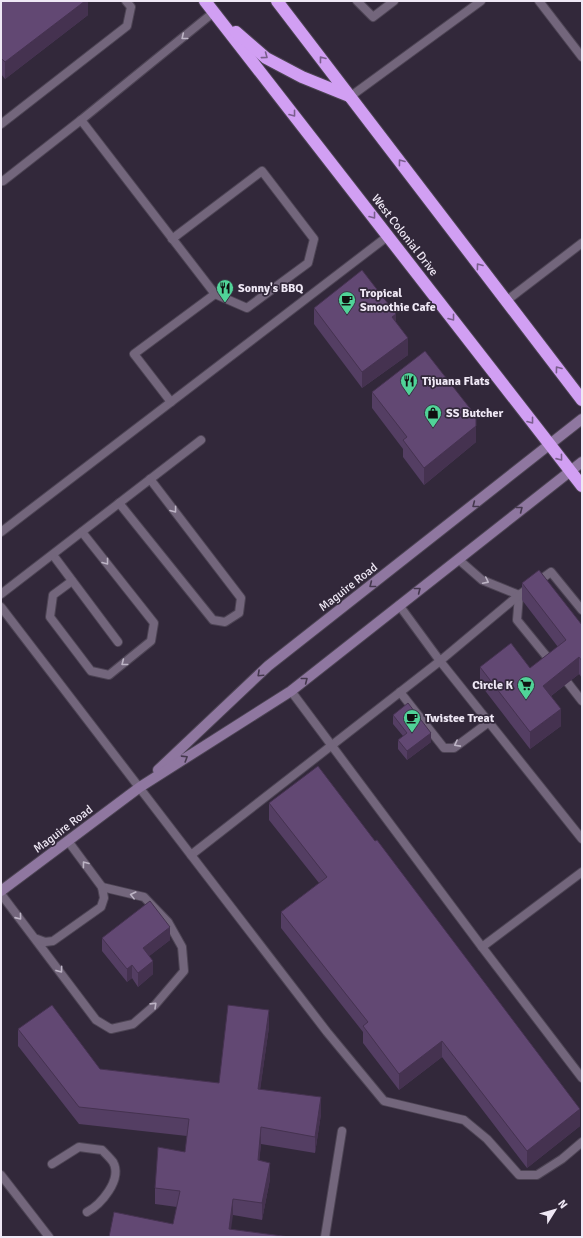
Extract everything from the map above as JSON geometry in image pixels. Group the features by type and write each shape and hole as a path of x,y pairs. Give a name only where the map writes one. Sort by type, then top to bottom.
{"highway":[{"name":"West Colonial Drive","path":"205,1 582,486"},
{"path":"277,1 582,400"},
{"path":"214,12 266,58 302,77 351,96"}],"main road":[{"name":"Maguire Road","path":"140,787 268,666 582,419"},
{"name":"Maguire Road","path":"1,891 140,787 291,691 458,558 582,462"}],"lane":[{"path":"1,124 127,26 131,7 126,1"},
{"path":"357,1 373,17 394,1"},
{"path":"351,96 481,1"},
{"path":"539,1 582,56"},
{"path":"3,181 214,12"},
{"path":"81,120 172,239 215,294 247,308 308,263 314,239 262,171 172,239"},
{"path":"1,532 388,236"},
{"path":"506,301 582,243"},
{"path":"171,402 134,354 215,294"},
{"path":"1,594 201,440"},
{"path":"119,503 213,620 225,622 239,613 241,598 150,479"},
{"path":"72,581 53,595 50,617 91,671 109,675 151,641 154,623 82,532"},
{"path":"52,555 118,642"},
{"path":"458,558 482,580 519,595"},
{"path":"191,855 440,661 519,595 551,572 582,610"},
{"path":"519,595 517,620 554,666"},
{"path":"399,605 440,661 582,839"},
{"path":"1,607 327,1032 384,1101 464,1120 487,1139 519,1175 537,1175 562,1159 582,1142"},
{"path":"568,683 582,701"},
{"path":"291,691 582,1078"},
{"path":"400,692 444,748 454,748 489,722"},
{"path":"36,939 45,942 53,941 101,906 104,898 102,887 68,841"},
{"path":"482,947 582,872"},
{"path":"1,894 96,1020 111,1029 133,1024 155,1005 184,971 182,947 168,922 144,897 102,887"},
{"path":"326,1237 342,1131"},
{"path":"52,1164 79,1147 102,1150 114,1164 115,1179 105,1198 96,1207 87,1212"},
{"path":"1,1175 49,1237"}],"building":[{"path":"1,1 85,1 5,62 1,58"},
{"path":"362,270 396,314 392,317 408,338 362,372 314,308"},
{"path":"425,351 476,416 476,426 424,468 403,440 407,437 372,392"},
{"path":"539,570 582,625 582,661 579,657 543,686 561,709 530,732 480,667 511,643 530,668 566,640 522,583"},
{"name":"Twistee Treat","path":"408,703 431,733 407,751 398,740 407,733 393,715"},
{"path":"318,766 375,841 377,840 580,1109 527,1151 442,1041 399,1074 363,1026 368,1022 281,912 327,877 269,803"},
{"path":"150,901 170,927 143,948 153,961 138,973 132,965 127,969 102,938"},
{"path":"52,1005 100,1069 219,1083 228,1005 269,1010 258,1089 321,1097 315,1137 261,1127 258,1160 270,1163 262,1203 233,1199 229,1229 290,1237 109,1237 114,1212 173,1224 180,1191 155,1188 158,1147 185,1152 189,1119 79,1107 18,1029"}],"place":[{"name":"Sonny's BBQ","path":"225,303"},
{"name":"Tropical Smoothie Cafe","path":"347,315"},
{"name":"Tijuana Flats","path":"409,396"},
{"name":"SS Butcher","path":"433,428"},
{"name":"Circle K","path":"526,700"},
{"name":"Twistee Treat","path":"412,733"}]}
